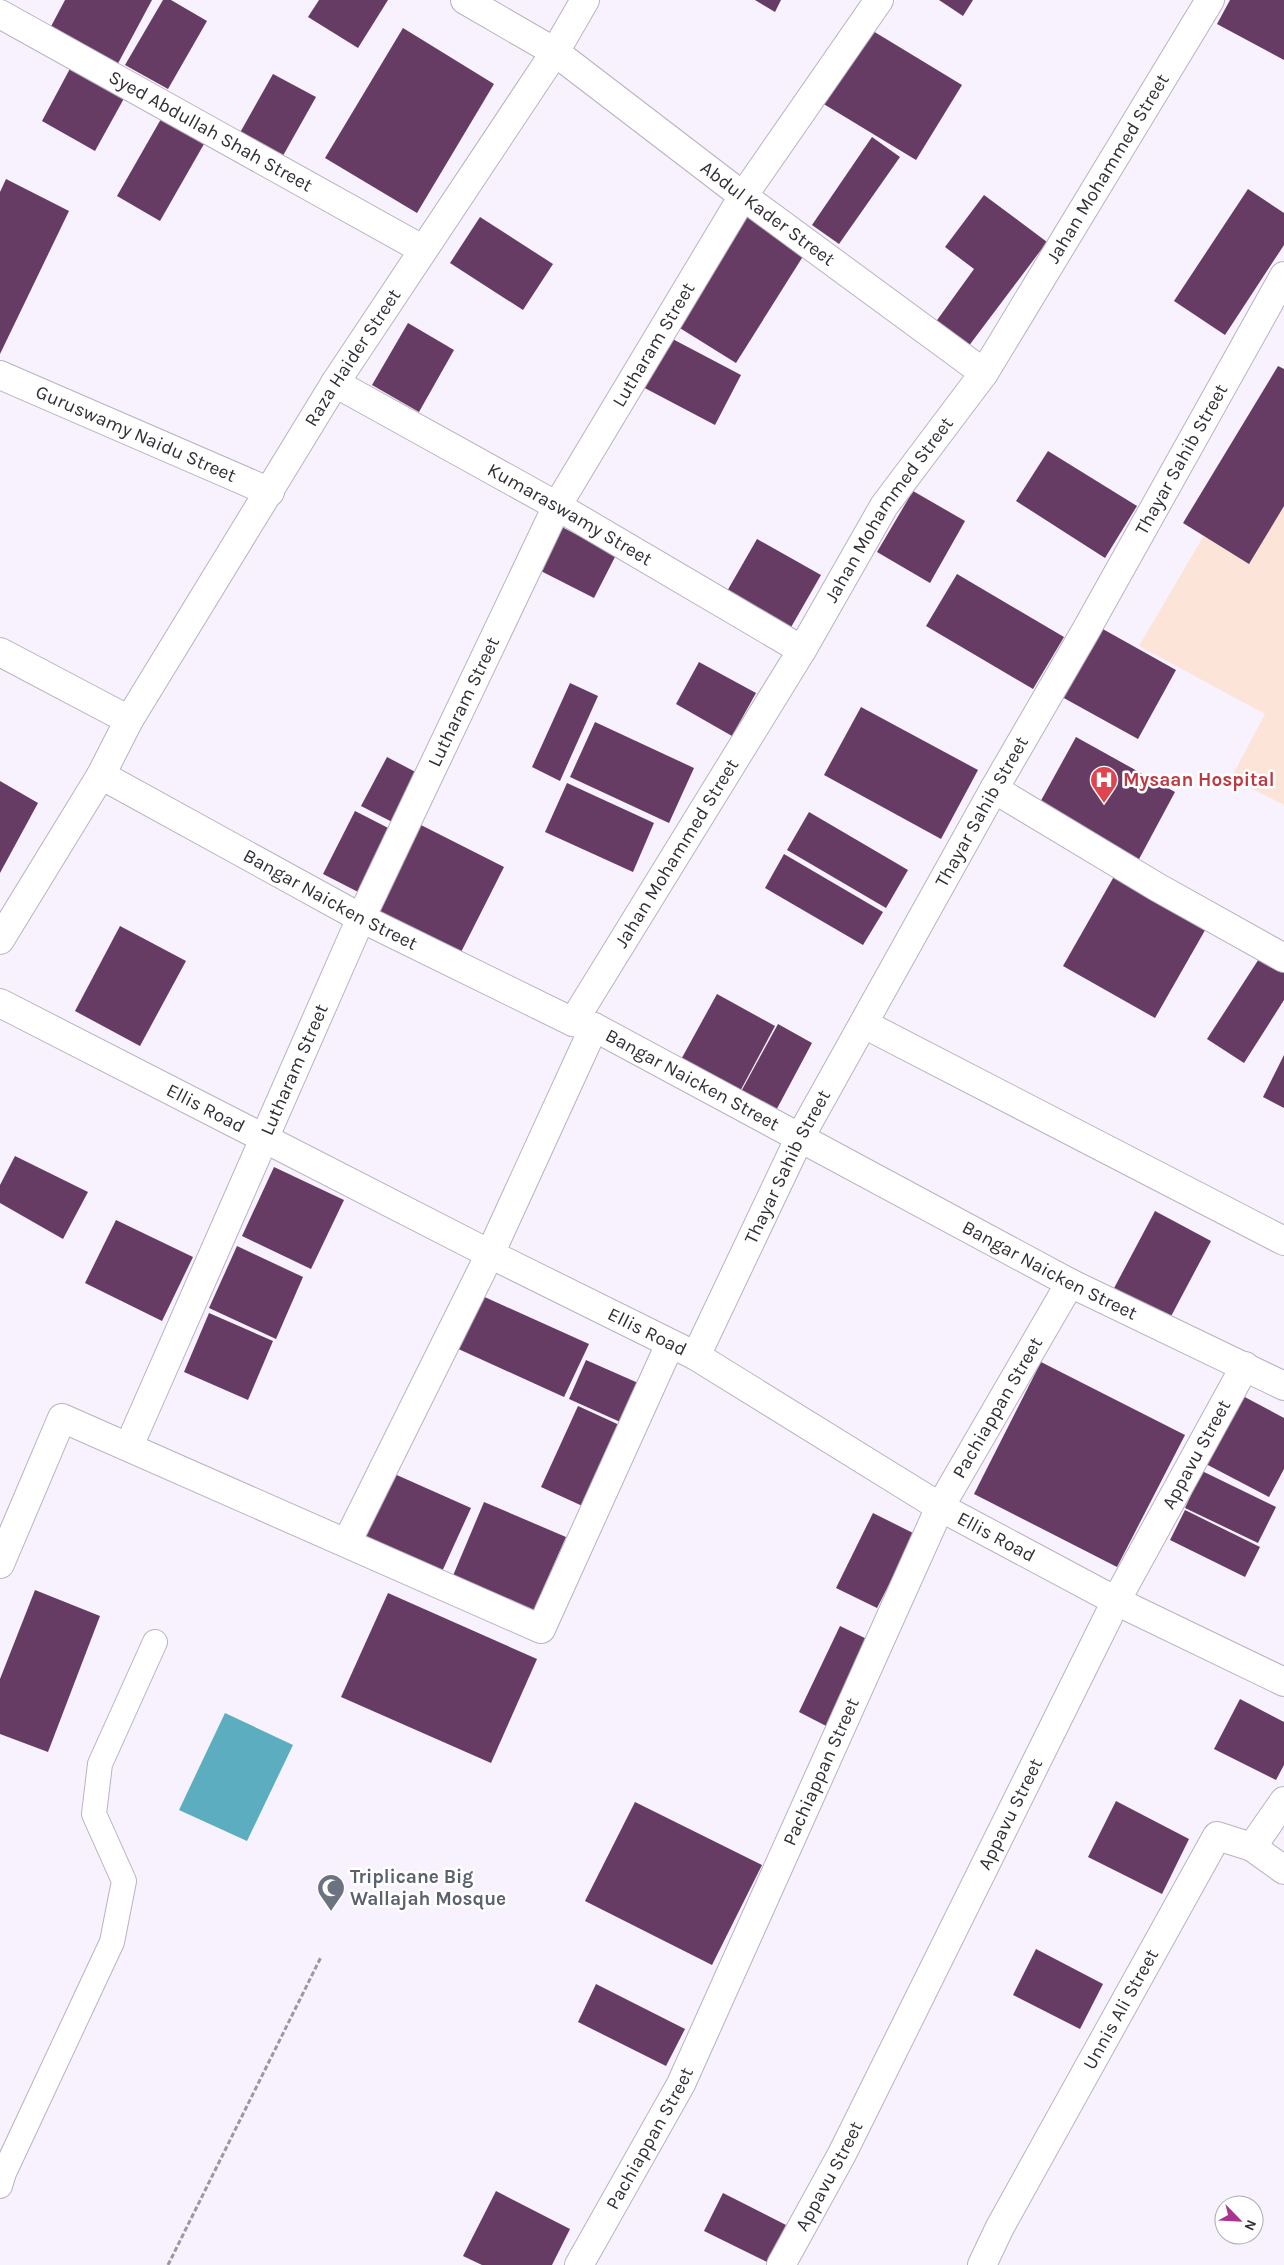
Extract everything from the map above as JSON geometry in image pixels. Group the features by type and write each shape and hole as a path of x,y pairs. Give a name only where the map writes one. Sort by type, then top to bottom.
{"street":[{"name":"Abdul Kader Street","path":"465,0 555,52 743,196 984,373"},
{"name":"Raza Haider Street","path":"0,940 101,776 130,720 335,383 422,248 555,52 585,0"},
{"name":"Lutharam Street","path":"128,1446 361,918 557,506 743,196 880,0"},
{"name":"Jahan Mohammed Street","path":"347,1542 490,1254 584,1024 884,506 984,373 1210,0"},
{"name":"Syed Abdullah Shah Street","path":"0,14 422,248"},
{"name":"Thayar Sahib Street","path":"696,1356 800,1140 994,789 1085,632 1284,276"},
{"name":"Guruswamy Naidu Street","path":"0,375 270,492"},
{"name":"Kumaraswamy Street","path":"335,383 557,506 802,650"},
{"path":"0,652 130,720"},
{"name":"Bangar Naicken Street","path":"101,776 361,918 584,1024 1070,1283 1284,1386"},
{"path":"994,789 1157,886 1284,958"},
{"name":"Ellis Road","path":"0,1003 490,1254 696,1356 940,1507 1116,1601 1284,1682"},
{"path":"864,1024 1284,1240"},
{"name":"Pachiappan Street","path":"579,2265 680,2084 940,1507 1070,1283"},
{"path":"0,1564 62,1418 541,1629 670,1344"},
{"name":"Appavu Street","path":"781,2265 842,2154 1116,1601 1245,1366"},
{"path":"1284,1801 1252,1847 1284,1870"},
{"name":"Unnis Ali Street","path":"982,2265 1000,2227 1217,1836 1252,1847"}],"lane":[{"path":"0,2186 4,2173 112,1942 124,1881 94,1814 100,1764 155,1642"}],"path":[{"path":"168,2265 321,1957"}],"shaded area":[{"path":"1284,399 1284,805 1231,778 1265,714 1139,646"}],"water":[{"path":"225,1713 293,1745 247,1841 179,1810"}],"building":[{"path":"65,0 152,0 115,69 48,32"},
{"path":"163,0 171,0 207,21 168,89 125,65"},
{"path":"319,0 388,0 358,48 308,17"},
{"path":"755,0 781,0 775,12"},
{"path":"939,0 973,0 963,16"},
{"path":"1230,0 1284,0 1284,60 1217,24"},
{"path":"403,28 494,84 417,213 325,158"},
{"path":"868,28 962,85 916,160 822,103"},
{"path":"73,63 127,93 95,151 42,121"},
{"path":"273,74 316,97 280,161 237,138"},
{"path":"161,119 204,144 160,221 117,196"},
{"path":"872,137 900,157 839,244 812,225"},
{"path":"6,179 69,211 0,354 0,192"},
{"path":"1248,189 1284,213 1284,245 1225,335 1174,301"},
{"path":"984,195 1047,242 968,347 935,323 974,269 945,247"},
{"path":"745,211 807,250 736,363 675,325"},
{"path":"480,217 553,264 523,310 450,263"},
{"path":"408,323 454,350 419,412 372,385"},
{"path":"665,335 741,375 715,425 639,385"},
{"path":"1278,366 1284,369 1284,506 1249,564 1183,523"},
{"path":"1048,451 1137,506 1105,558 1016,501"},
{"path":"913,491 965,521 930,583 877,552"},
{"path":"558,525 616,555 594,598 535,568"},
{"path":"757,539 821,575 790,629 726,593"},
{"path":"957,574 1064,637 1033,689 926,626"},
{"path":"1101,628 1176,670 1138,739 1062,697"},
{"path":"699,662 756,693 732,736 676,704"},
{"path":"570,683 598,696 560,781 532,767"},
{"path":"861,707 978,770 941,839 824,775"},
{"path":"595,722 694,768 669,823 570,777"},
{"path":"1076,737 1175,792 1138,861 1038,806"},
{"path":"387,757 425,777 400,826 361,806"},
{"path":"0,781 38,803 0,873"},
{"path":"567,783 654,823 633,872 545,832"},
{"path":"355,811 398,833 366,896 323,874"},
{"path":"809,812 908,870 886,908 787,850"},
{"path":"417,823 504,867 455,964 368,919"},
{"path":"784,854 883,912 863,945 765,888"},
{"path":"1116,873 1208,925 1155,1018 1063,966"},
{"path":"120,926 186,961 140,1046 75,1011"},
{"path":"1266,948 1284,960 1284,1000 1244,1063 1207,1039"},
{"path":"717,994 775,1026 737,1097 678,1065"},
{"path":"778,1024 812,1043 772,1118 737,1099"},
{"path":"1284,1055 1284,1108 1263,1097"},
{"path":"15,1156 88,1192 63,1239 0,1203 0,1185"},
{"path":"274,1167 344,1200 311,1269 242,1236"},
{"path":"1155,1211 1211,1241 1168,1322 1112,1292"},
{"path":"116,1220 193,1257 162,1321 85,1283"},
{"path":"237,1246 303,1277 276,1339 209,1308"},
{"path":"478,1294 589,1344 564,1397 454,1347"},
{"path":"209,1313 273,1341 248,1400 184,1372"},
{"path":"586,1360 645,1386 627,1425 569,1399"},
{"path":"1041,1362 1185,1435 1117,1567 974,1494"},
{"path":"1241,1395 1284,1418 1284,1469 1269,1497 1204,1463"},
{"path":"578,1406 626,1428 589,1509 541,1487"},
{"path":"1202,1471 1276,1507 1258,1543 1185,1508"},
{"path":"390,1472 471,1508 440,1576 359,1540"},
{"path":"484,1502 566,1537 533,1612 452,1578"},
{"path":"1185,1510 1260,1547 1245,1577 1170,1540"},
{"path":"873,1513 915,1534 877,1608 836,1588"},
{"path":"35,1590 100,1616 48,1752 0,1734 0,1679"},
{"path":"388,1593 537,1659 491,1763 341,1697"},
{"path":"840,1626 873,1642 832,1729 799,1712"},
{"path":"1240,1699 1284,1722 1284,1765 1276,1780 1214,1749"},
{"path":"1116,1801 1189,1839 1162,1894 1088,1857"},
{"path":"635,1802 762,1865 712,1965 585,1901"},
{"path":"1036,1949 1103,1984 1080,2029 1013,1995"},
{"path":"596,1984 685,2029 666,2066 578,2022"},
{"path":"496,2191 570,2229 552,2265 482,2265 463,2256"},
{"path":"723,2193 786,2225 767,2262 704,2231"}],"place":[{"name":"Mysaan Hospital","path":"1104,804"},
{"name":"Triplicane Big Wallajah Mosque","path":"331,1912"}]}
